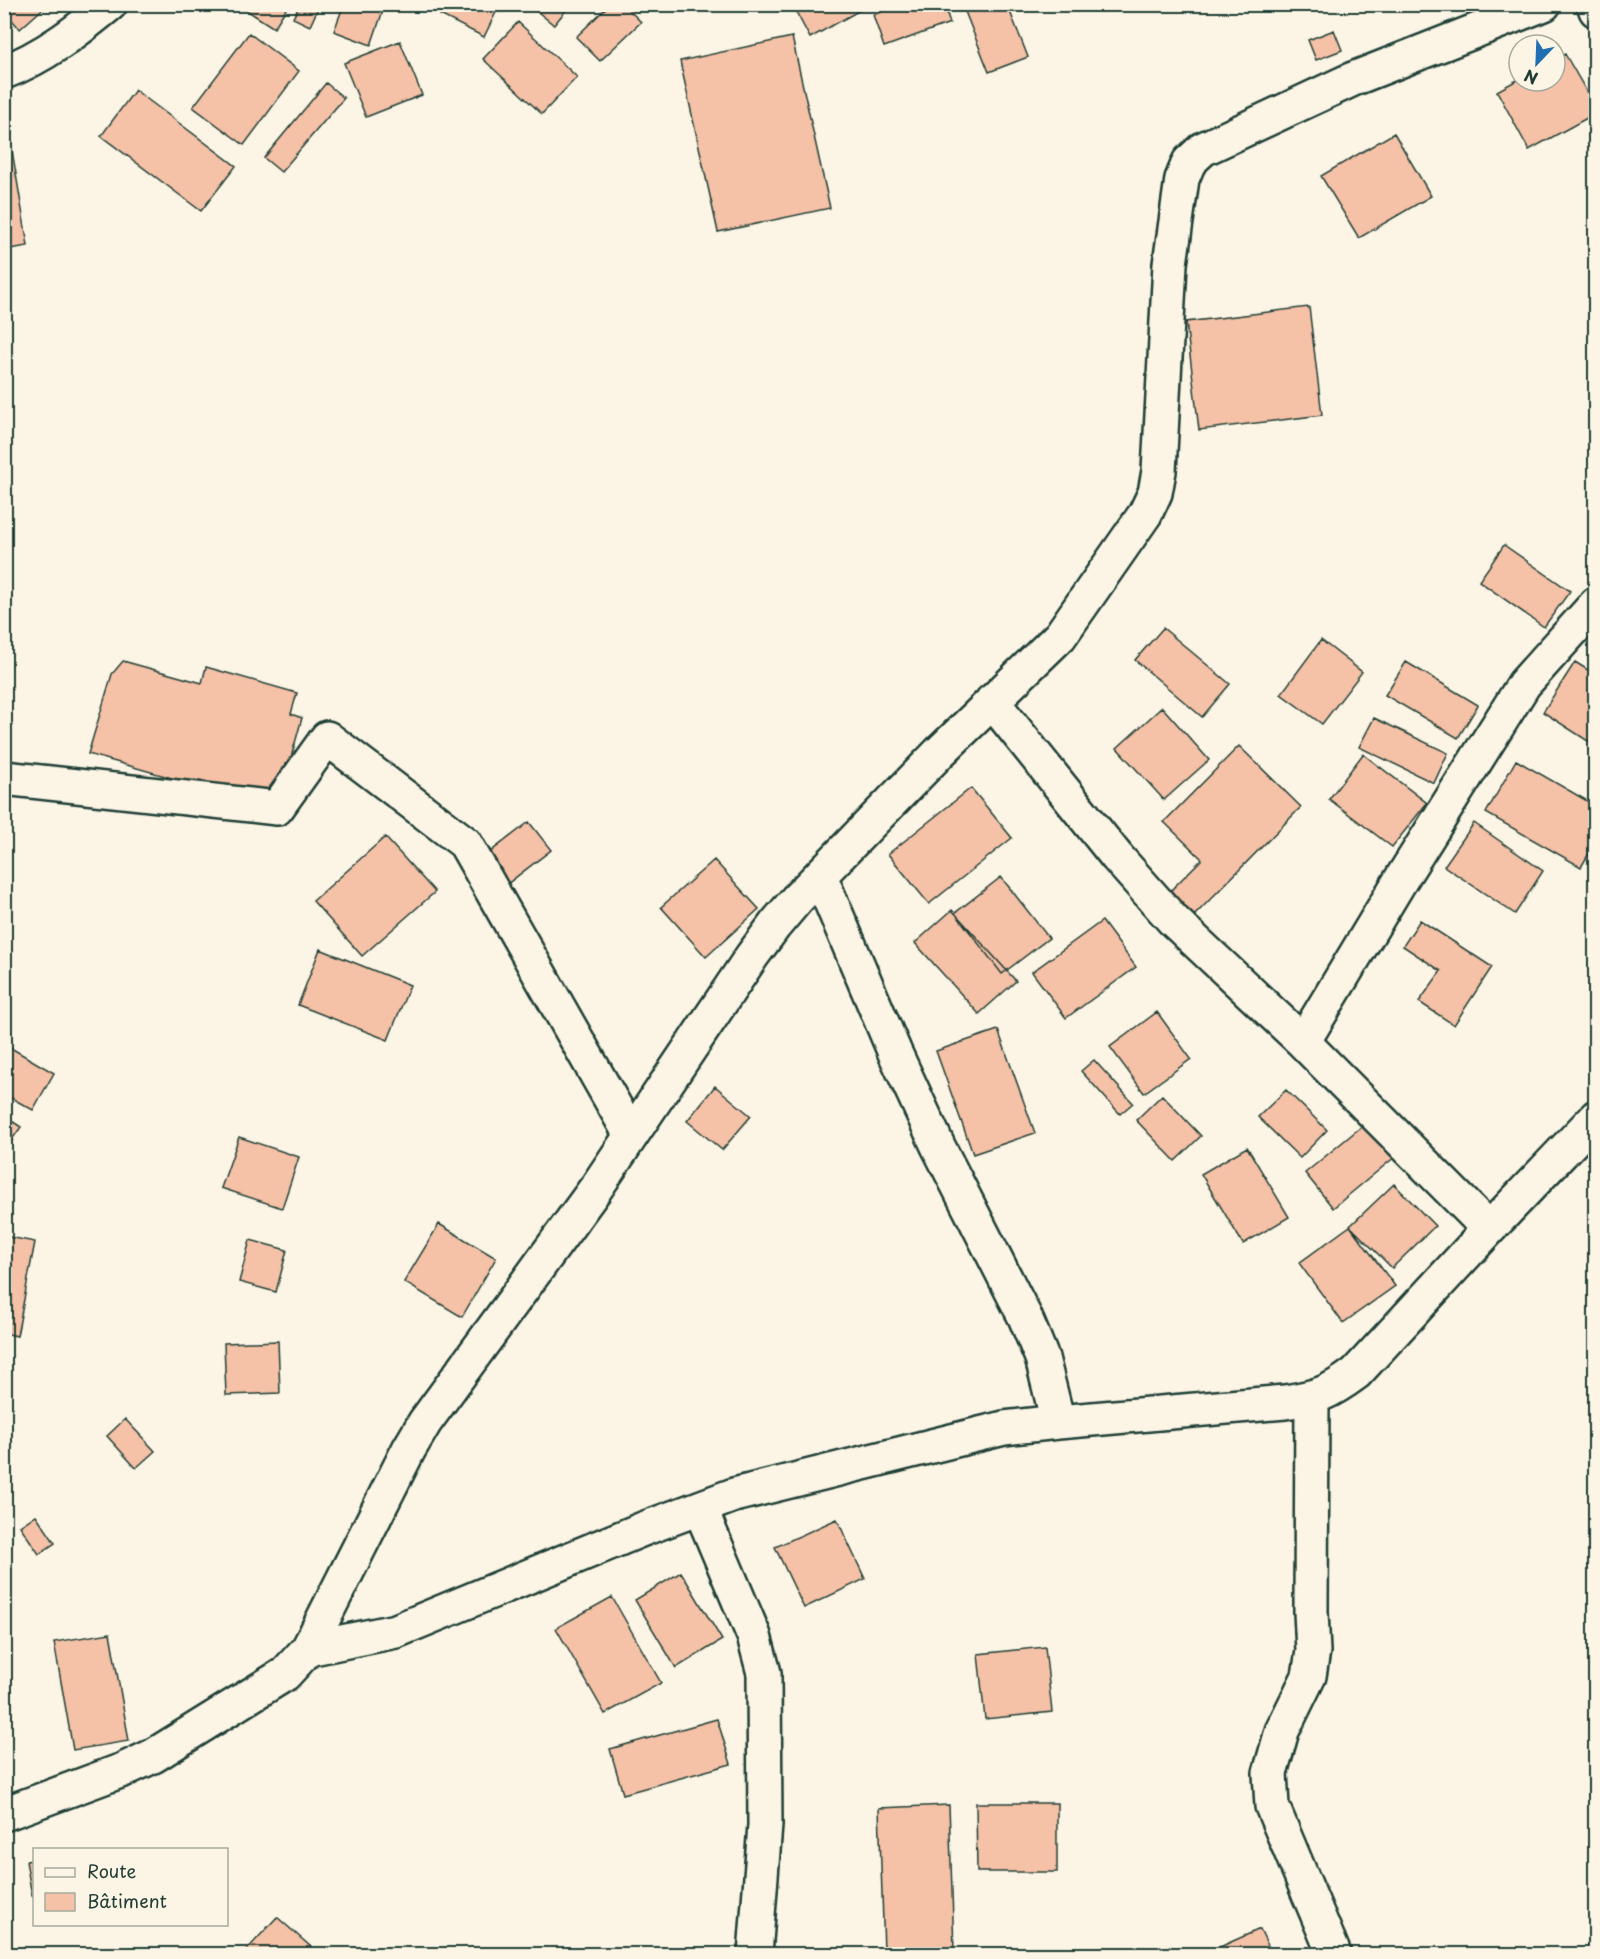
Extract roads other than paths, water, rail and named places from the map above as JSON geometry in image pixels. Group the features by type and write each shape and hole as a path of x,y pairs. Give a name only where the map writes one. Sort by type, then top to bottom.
{"street":[{"path":"4,72 22,66 75,34 110,4"},
{"path":"4,1814 123,1770 153,1756 285,1674 308,1649 424,1422 596,1188 752,956 797,899 939,753 1060,636 1145,514 1155,494 1159,471 1170,264 1182,179 1189,162 1203,149 1353,79 1544,4"},
{"path":"1594,4 1596,10"},
{"path":"1303,1042 1400,881 1524,684 1596,604"},
{"path":"992,701 1117,857 1173,920 1303,1042 1489,1228"},
{"path":"4,778 277,808 327,738 465,843 631,1135"},
{"path":"820,876 895,1053 938,1146 1025,1317 1042,1358 1058,1422"},
{"path":"308,1649 396,1631 643,1529 734,1495 993,1431 1058,1422 1285,1402 1312,1398 1333,1390 1356,1373 1489,1228 1596,1117"},
{"path":"1312,1398 1311,1612 1313,1651 1309,1676 1282,1731 1270,1773 1272,1806 1334,1954"},
{"path":"700,1508 754,1635 764,1673 765,1825 755,1954"}]}
